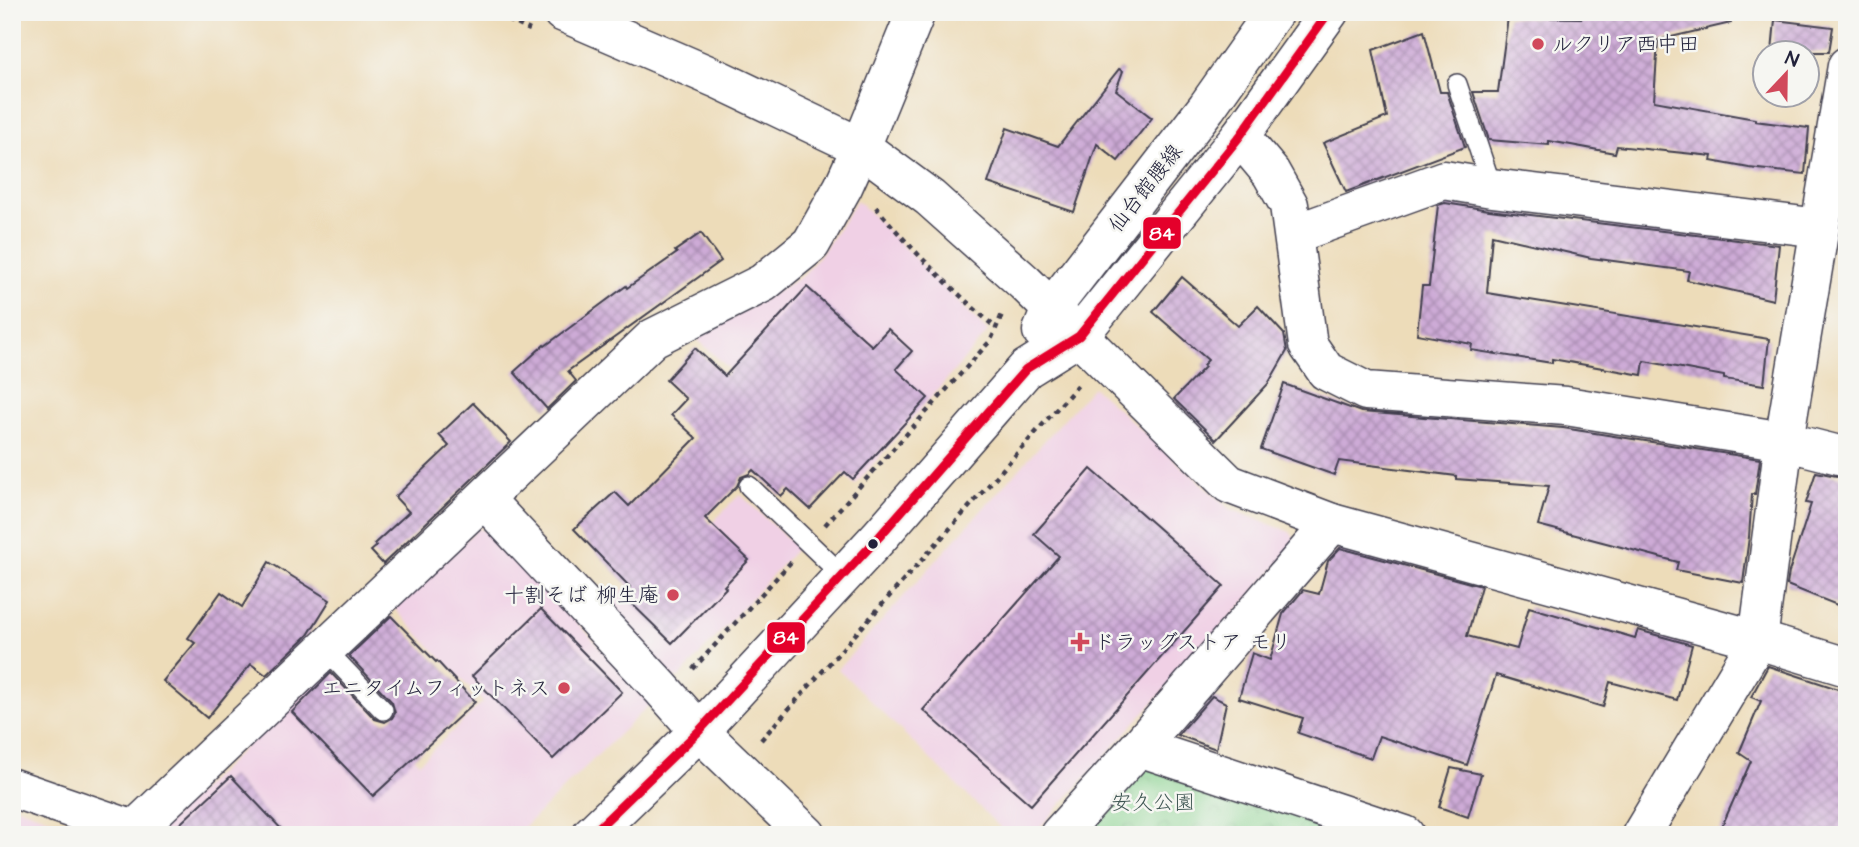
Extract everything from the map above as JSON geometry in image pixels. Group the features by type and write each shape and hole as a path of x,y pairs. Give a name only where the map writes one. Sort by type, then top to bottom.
{"street":[{"path":"562,12 720,80 861,147 930,198 1025,283 1229,484 1332,523 1847,667"},
{"path":"12,788 132,832 653,338 763,283 811,244 843,187 916,12"},
{"name":"仙台館腰線","path":"1026,369 1051,309 1207,107 1274,12"},
{"name":"仙台館腰線","path":"591,835 699,731 843,576 1026,369 1079,336 1240,136 1329,12"},
{"path":"1641,835 1758,640 1784,441 1847,66"},
{"path":"1240,136 1272,173 1289,205 1308,345 1326,371 1366,391 1566,405 1784,441 1847,457"},
{"path":"1294,234 1444,180 1820,228"},
{"path":"484,499 699,731 807,835"},
{"path":"1059,835 1139,747 1332,523"},
{"path":"1139,747 1338,825 1405,835"}],"lane":[{"path":"1457,84 1492,188"},
{"path":"749,486 843,576"},
{"path":"326,649 383,709"}],"path":[{"path":"873,202 901,238 996,328"},
{"path":"687,675 991,340 1007,303"},
{"path":"760,741 1080,382"}],"shaded area":[{"path":"857,200 988,332 855,485 697,339 804,275"},
{"path":"1093,387 1230,509 1290,532 1298,543 1033,835 1008,835 838,669"},
{"path":"740,494 797,548 679,678 672,679 604,609 676,537 688,548"},
{"path":"477,529 494,531 651,703 516,835 154,835 330,665 419,763 483,702 394,608"},
{"path":"12,805 95,835 12,835"}],"green space":[{"name":"安久公園","path":"1149,768 1314,820 1317,835 1078,835 1137,771"}],"building":[{"path":"1582,12 1730,12 1731,23 1658,40 1654,101 1755,121 1809,128 1805,174 1711,161 1712,156 1617,146 1615,153 1549,141 1549,145 1489,140 1473,92 1498,92 1508,17 1582,18"},
{"path":"1775,20 1833,27 1829,52 1820,52 1820,38 1773,38"},
{"path":"1424,31 1440,92 1447,92 1465,147 1346,192 1323,143 1387,117 1373,50"},
{"path":"1119,69 1123,71 1116,90 1152,118 1118,161 1097,144 1074,212 988,183 1007,128 1058,146"},
{"path":"1445,203 1779,245 1773,300 1687,280 1689,271 1591,258 1492,235 1487,293 1769,339 1764,385 1644,361 1642,375 1552,359 1552,363 1471,350 1472,344 1417,334 1422,286 1429,286 1438,205"},
{"path":"701,233 721,261 568,371 576,381 547,409 514,372 544,345 677,253 675,251"},
{"path":"1182,277 1238,326 1258,306 1284,334 1287,351 1268,384 1216,440 1174,399 1205,367 1203,365 1208,360 1153,312"},
{"path":"807,287 872,346 888,329 912,351 896,369 928,398 853,479 845,472 810,509 788,489 781,496 753,470 741,477 737,486 705,518 749,560 724,586 726,588 672,643 623,595 630,587 574,529 615,492 629,506 696,438 671,415 686,399 666,380 695,348 725,376"},
{"path":"1284,384 1361,412 1563,428 1760,459 1755,494 1752,494 1743,583 1676,570 1678,562 1538,525 1549,486 1456,479 1456,476 1339,461 1334,475 1261,449"},
{"path":"473,403 511,442 383,564 371,551 377,546 374,544 409,512 395,497 449,446 439,435"},
{"path":"1091,469 1224,586 1031,805 923,710 1059,556 1034,534"},
{"path":"1816,472 1847,478 1847,588 1842,607 1787,585 1811,504 1806,503"},
{"path":"1340,548 1481,586 1467,636 1517,649 1529,607 1635,638 1638,630 1692,645 1677,700 1610,682 1603,707 1496,675 1467,765 1379,736 1371,758 1298,733 1303,718 1239,698 1252,653 1270,660 1283,614 1303,590 1319,594 1328,561"},
{"path":"269,562 330,600 308,635 266,675 251,664 207,718 163,681 195,643 188,638 221,592 242,607"},
{"path":"541,609 622,692 553,759 472,676"},
{"path":"391,616 475,702 373,796 292,712 331,673 375,719 385,722 392,718 395,713 392,702 349,656"},
{"path":"1768,666 1847,692 1847,835 1718,835 1751,761 1739,753 1761,701 1751,697"},
{"path":"1212,696 1226,703 1216,749 1178,735"},
{"path":"1451,768 1481,774 1468,817 1439,807"},
{"path":"231,776 287,835 168,835"}],"transit line":[{"name":"84","path":"591,835 699,731 879,537 1026,369 1079,336 1240,136 1329,12"}],"place":[{"name":"ルクリア西中田","path":"1538,44"},
{"name":"十割そば 柳生庵","path":"673,595"},
{"name":"ドラッグストア モリ","path":"1080,642"},
{"name":"エニタイムフィットネス","path":"564,688"}]}
